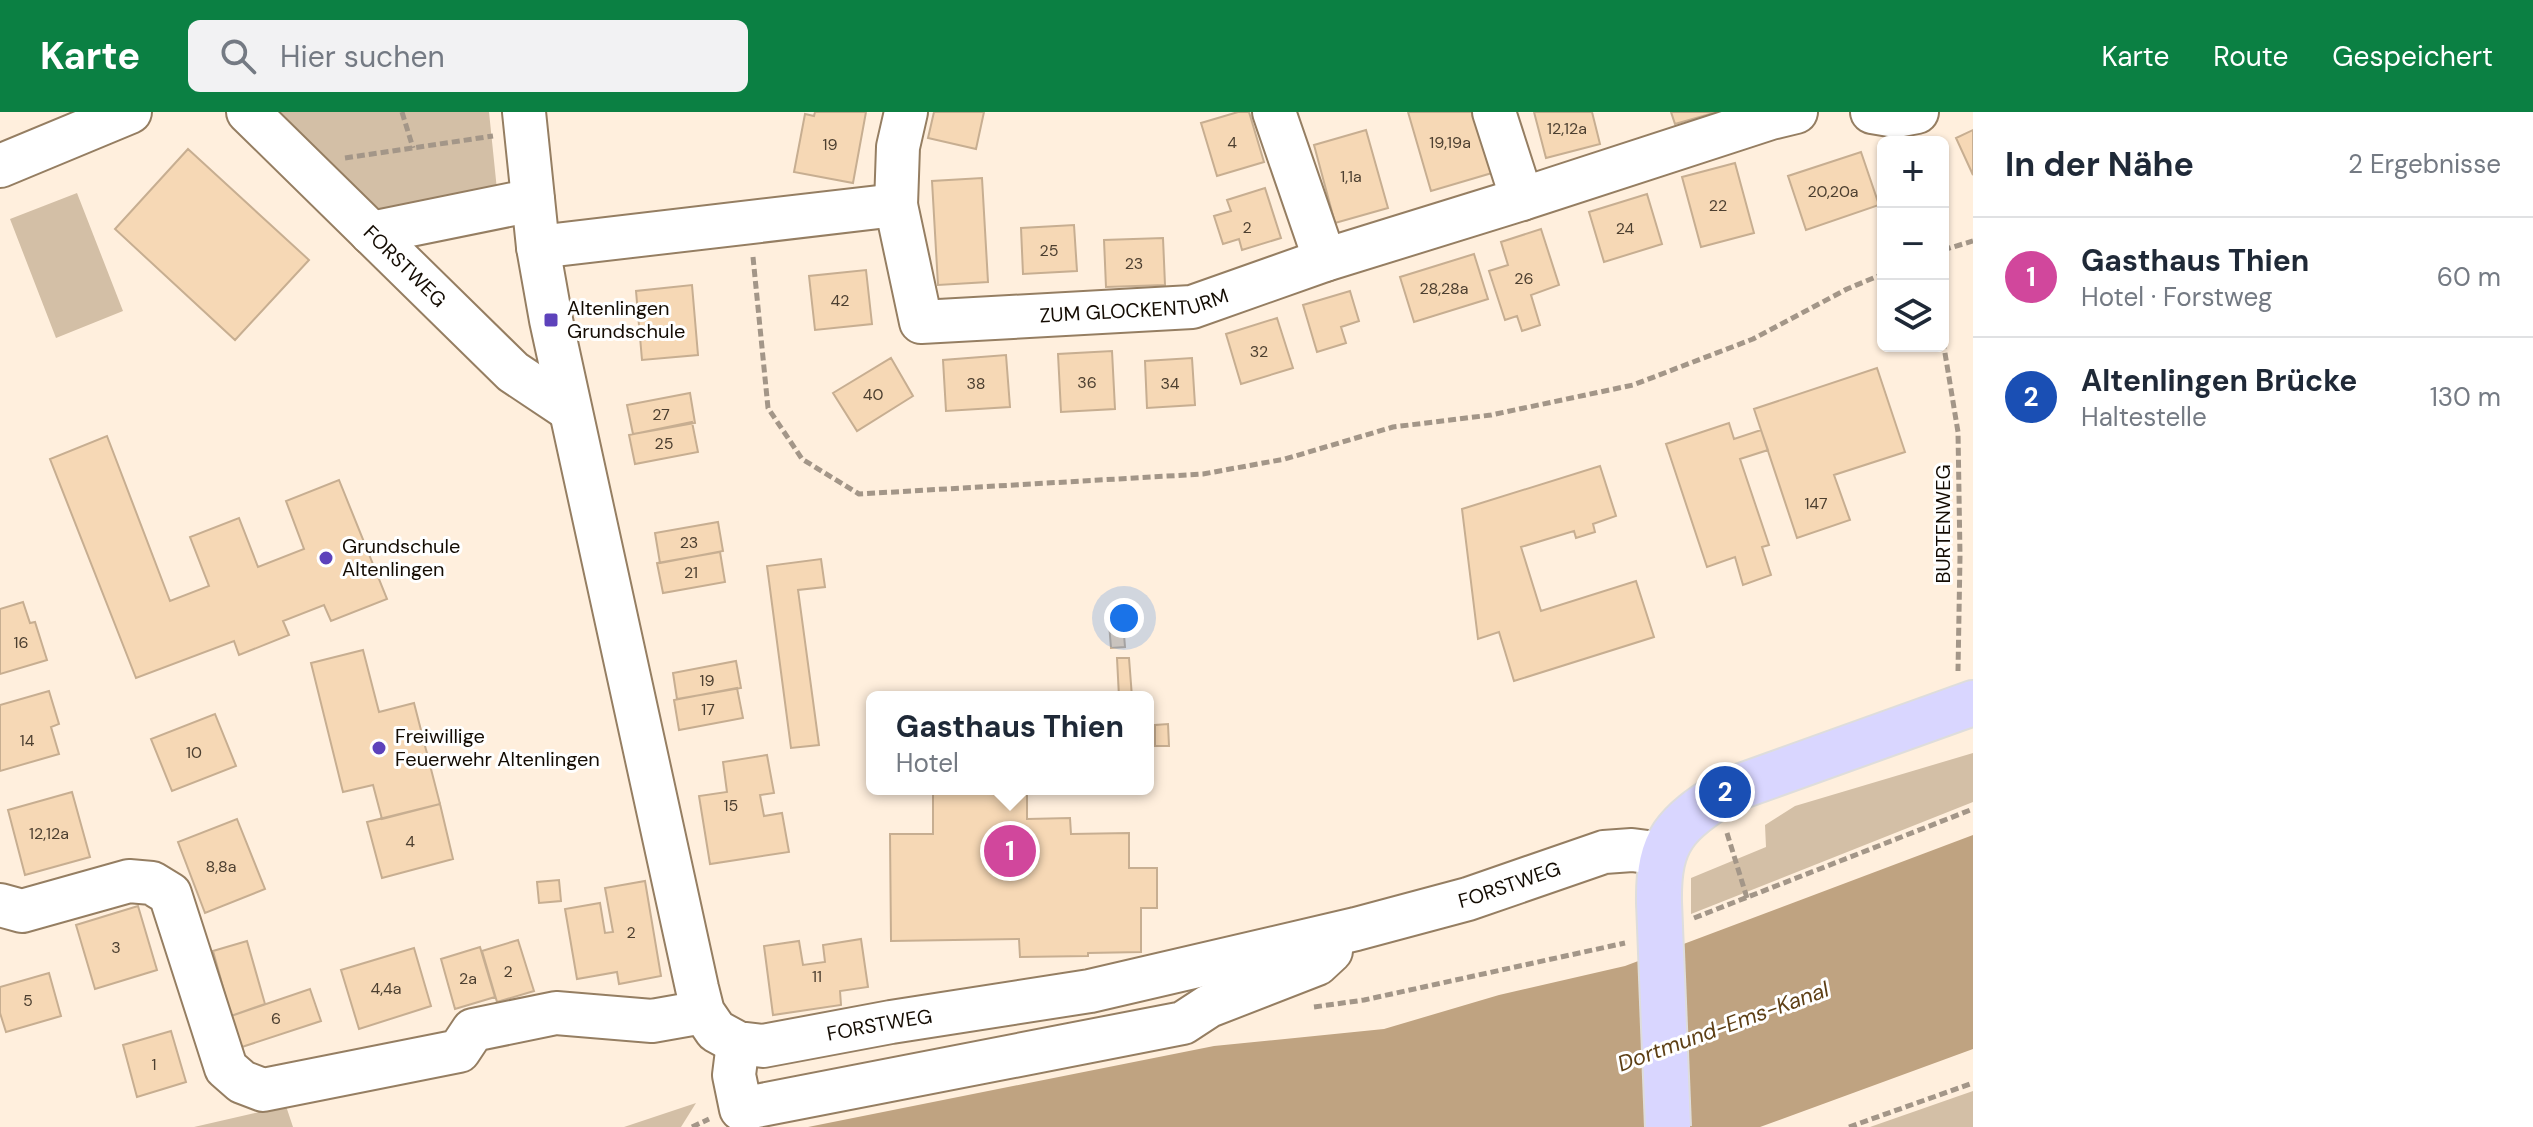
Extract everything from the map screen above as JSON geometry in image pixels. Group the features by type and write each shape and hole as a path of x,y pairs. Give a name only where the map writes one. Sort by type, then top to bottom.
{"main road":[{"path":"1668,1127 1675,910 1659,874 1663,854 1676,830 1694,812 1725,792 1967,705"}],"street":[{"path":"0,166 130,112"},
{"name":"FORSTWEG","path":"248,112 513,372 570,410"},
{"path":"538,247 896,205 898,147 906,112"},
{"path":"1274,112 1325,260"},
{"path":"1494,112 1522,199"},
{"path":"1872,112 1896,116 1917,112"},
{"name":"ZUM GLOCKENTURM","path":"896,205 921,322 1192,307 1325,260 1779,114"},
{"path":"525,121 538,247 570,410 703,1012 716,1031 738,1043 734,1075 741,1109 1183,1023 1209,1006 1317,964 1356,929"},
{"path":"371,233 533,200"},
{"name":"FORSTWEG","path":"738,1043 763,1046 891,1022 1090,991 1356,929 1468,899 1604,852 1632,850 1663,854"},
{"path":"0,905 22,911 129,881 152,883 170,894 226,1068 242,1082 263,1090 459,1051 473,1030 556,1013 652,1021 703,1012"}],"path":[{"path":"402,112 413,148"},
{"path":"301,165 413,148 525,121"},
{"path":"1949,248 1973,241"},
{"path":"753,257 768,408 802,459 859,494 1203,474 1285,459 1393,427 1491,415 1633,385 1753,339 1877,276"},
{"name":"BURTENWEG","path":"1945,352 1958,432 1960,556 1957,663 1967,705"},
{"path":"1675,910 1747,898 1973,809"},
{"path":"1724,824 1747,898"},
{"path":"1304,1008 1379,997 1634,940"},
{"path":"1849,1127 1973,1083"}],"shaded area":[{"path":"270,112 489,112 497,190 386,221"},
{"path":"77,193 123,311 56,338 10,219"},
{"path":"1973,753 1973,802 1691,914 1691,878 1766,847 1765,825 1795,806"},
{"path":"1973,1091 1973,1127 1870,1127"},
{"path":"696,1103 681,1127 624,1127"},
{"path":"286,1106 293,1127 194,1127"}],"water":[{"name":"Dortmund-Ems-Kanal","path":"1973,835 1973,1049 1760,1127 808,1127 1214,1046 1384,1029 1499,995 1625,966"}],"building":[{"path":"815,112 866,112 853,183 794,172 805,114 814,116"},
{"path":"934,112 984,112 976,149 928,138"},
{"path":"1238,112 1249,112 1264,162 1217,176 1201,123"},
{"path":"1408,112 1475,112 1492,173 1431,191"},
{"path":"1534,112 1592,112 1600,144 1546,158"},
{"path":"1671,112 1717,112 1675,124"},
{"path":"1366,130 1388,208 1335,223 1314,145"},
{"path":"1973,130 1973,175 1956,138"},
{"path":"188,149 309,260 235,340 115,229"},
{"path":"1861,152 1877,206 1806,230 1788,176"},
{"path":"1735,163 1754,233 1701,247 1682,177"},
{"path":"982,178 988,282 938,285 932,181"},
{"path":"1265,188 1281,238 1242,250 1239,239 1223,244 1214,216 1231,211 1227,200"},
{"path":"1647,194 1662,244 1604,262 1589,212"},
{"path":"1074,225 1077,271 1023,274 1021,228"},
{"path":"1541,229 1559,285 1531,295 1540,325 1522,331 1517,316 1505,320 1489,271 1508,265 1501,242"},
{"path":"1163,238 1165,285 1106,287 1104,240"},
{"path":"1474,254 1488,299 1414,322 1400,277"},
{"path":"866,270 872,324 815,330 809,276"},
{"path":"692,285 698,355 642,360 636,291"},
{"path":"1350,291 1359,321 1341,327 1346,343 1317,352 1303,305"},
{"path":"1277,318 1293,368 1241,384 1226,334"},
{"path":"1112,351 1115,409 1061,412 1058,354"},
{"path":"1006,355 1010,407 946,411 943,360"},
{"path":"891,358 913,396 857,431 833,393"},
{"path":"1192,358 1195,405 1147,408 1145,361"},
{"path":"1877,368 1905,452 1834,475 1850,520 1797,538 1754,409"},
{"path":"690,393 695,423 633,434 627,405"},
{"path":"692,422 698,452 635,464 629,435"},
{"path":"1729,423 1734,439 1761,430 1768,450 1740,459 1769,545 1762,547 1771,575 1743,585 1735,557 1707,567 1666,444"},
{"name":"Grundschule Altenlingen","path":"107,436 170,601 209,586 190,537 239,518 258,567 304,549 286,501 339,480 387,599 331,621 324,605 283,621 289,635 239,655 234,641 136,678 50,459"},
{"path":"1600,466 1616,516 1593,524 1595,532 1576,538 1574,531 1521,547 1541,611 1636,581 1654,637 1514,681 1499,632 1478,639 1462,509"},
{"path":"718,522 723,551 660,563 655,533"},
{"path":"720,552 725,582 663,593 657,563"},
{"path":"821,559 825,587 798,590 819,745 791,748 767,566"},
{"path":"23,602 30,623 35,622 47,660 0,674 0,609"},
{"path":"1123,622 1125,647 1111,648 1109,623"},
{"name":"Freiwillige Feuerwehr Altenlingen","path":"363,650 379,712 414,703 440,804 382,819 373,785 343,792 311,663"},
{"path":"1117,658 1129,658 1132,691 1119,691"},
{"path":"736,661 741,688 677,699 673,673"},
{"path":"737,688 743,718 679,730 674,700"},
{"path":"49,691 59,724 51,727 59,754 0,771 0,705"},
{"path":"215,714 236,766 172,791 151,739"},
{"path":"1168,724 1169,746 1155,746 1155,725"},
{"path":"767,755 774,793 760,795 764,816 782,813 789,852 710,864 699,796 727,792 723,762"},
{"path":"72,792 90,857 25,875 8,810"},
{"path":"933,795 1027,795 1027,819 1070,818 1071,834 1129,833 1129,868 1157,868 1157,908 1141,908 1141,952 1020,957 1019,939 891,941 890,834 933,834"},
{"path":"440,804 453,859 382,878 367,822"},
{"path":"237,819 265,889 205,913 178,842"},
{"path":"559,880 561,901 539,903 537,882"},
{"path":"645,881 661,976 619,984 617,972 577,979 565,909 600,903 605,933 613,932 605,888"},
{"path":"138,906 157,970 95,989 76,925"},
{"path":"861,939 868,987 840,991 841,1005 773,1015 764,946 799,941 803,965 825,962 823,945"},
{"path":"518,940 534,991 497,1002 482,951"},
{"path":"247,941 265,1004 231,1016 213,951"},
{"path":"480,947 495,997 455,1009 441,959"},
{"path":"414,948 431,1006 359,1029 341,970"},
{"path":"49,973 61,1016 6,1032 0,1013 0,987"},
{"path":"310,989 321,1021 242,1047 231,1016"},
{"path":"171,1031 186,1082 137,1097 123,1045"}],"place":[{"name":"Altenlingen Grundschule","path":"551,320"},
{"name":"Grundschule Altenlingen","path":"326,558"},
{"name":"Freiwillige Feuerwehr Altenlingen","path":"379,748"},
{"name":"Altenlingen Brücke","path":"1725,792"},
{"name":"Gasthaus Thien","path":"1010,851"}]}
